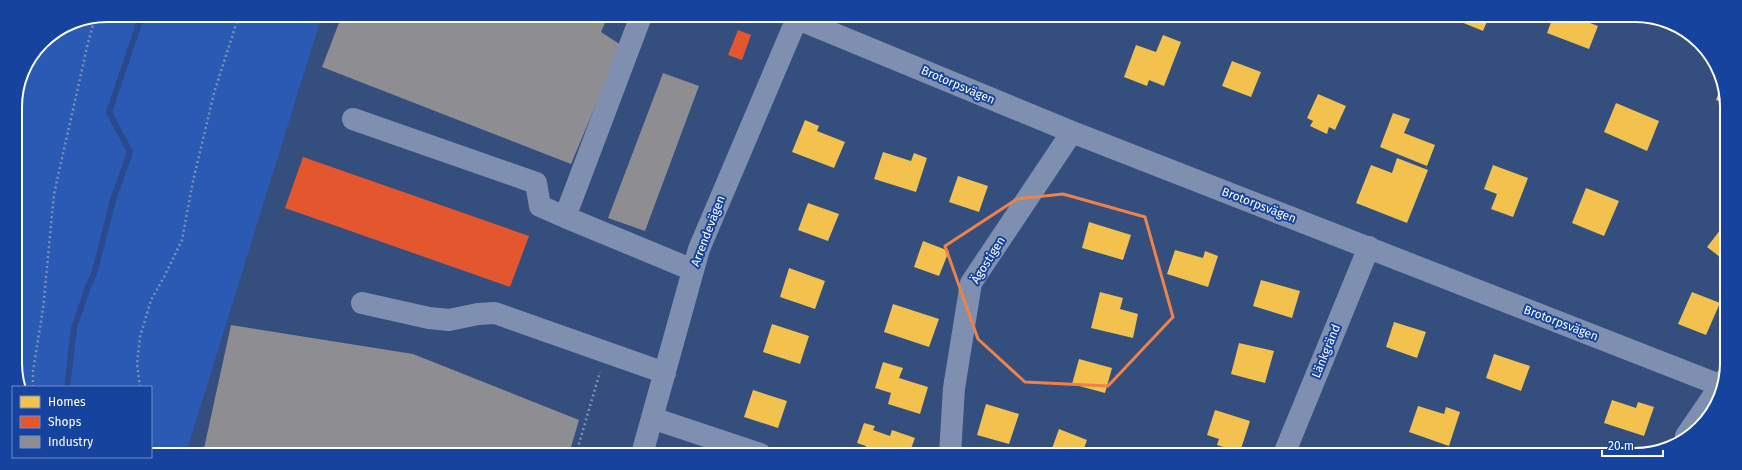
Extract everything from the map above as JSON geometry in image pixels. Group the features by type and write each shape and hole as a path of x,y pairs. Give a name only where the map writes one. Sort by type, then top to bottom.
{"street":[{"path":"565,217 639,22"},
{"name":"Arrendevägen","path":"644,448 699,249 796,22"},
{"name":"Brotorpsvägen","path":"810,22 1072,132 1717,381"},
{"path":"353,119 536,183 540,206 693,270"},
{"name":"Ägostigen","path":"950,448 954,388 971,283 1072,132"},
{"name":"Länkgränd","path":"1286,448 1369,247"},
{"path":"362,303 429,318 449,320 478,314 495,313 665,373"},
{"path":"1695,423 1711,400"},
{"path":"652,418 742,448"}],"path":[{"path":"140,386 137,364 140,336 151,300 182,240 193,181 214,93 237,22"},
{"path":"33,386 33,371 43,309 54,194 93,23"},
{"path":"578,448 606,352"}],"highlighted area":[{"path":"1063,194 1145,217 1173,317 1108,386 1025,382 978,339 945,246 1017,199"}],"shaded area":[{"path":"320,22 188,448 152,448 152,386 26,386 22,363 22,102 28,75 43,51 65,33 75,28 96,23"}],"building: Homes":[{"path":"1461,22 1487,22 1483,31"},
{"path":"1551,22 1587,22 1598,26 1589,49 1547,33"},
{"path":"1163,35 1181,42 1164,86 1149,80 1147,86 1124,77 1136,45 1156,52"},
{"path":"1232,61 1261,72 1251,97 1222,86"},
{"path":"1718,93 1719,101 1716,100"},
{"path":"1318,94 1346,106 1335,130 1329,127 1327,134 1310,126 1313,121 1307,118"},
{"path":"1616,103 1659,121 1647,151 1604,132"},
{"path":"1393,113 1410,119 1404,133 1435,145 1427,166 1380,147"},
{"path":"805,120 819,126 817,131 845,142 834,168 792,152"},
{"path":"883,152 911,161 914,153 927,158 916,192 874,179"},
{"path":"1397,158 1428,170 1407,223 1356,203 1371,165 1392,173"},
{"path":"1493,165 1528,178 1513,217 1491,209 1497,194 1484,189"},
{"path":"958,176 988,186 979,212 949,202"},
{"path":"1586,188 1619,201 1604,236 1572,223"},
{"path":"808,203 839,214 828,241 798,230"},
{"path":"1089,222 1131,235 1123,260 1082,248"},
{"path":"1720,230 1720,257 1707,247"},
{"path":"923,241 949,251 939,276 914,267"},
{"path":"1175,250 1203,258 1205,251 1218,256 1208,287 1167,274"},
{"path":"789,268 825,281 815,309 780,297"},
{"path":"1261,280 1300,291 1292,318 1253,306"},
{"path":"1100,292 1123,298 1120,309 1138,314 1133,338 1091,328"},
{"path":"1692,292 1720,303 1706,335 1678,324"},
{"path":"893,304 939,319 929,347 884,332"},
{"path":"1394,322 1426,332 1417,358 1386,347"},
{"path":"772,324 809,336 800,364 763,352"},
{"path":"1239,343 1274,351 1265,383 1231,374"},
{"path":"1494,354 1530,366 1521,391 1486,378"},
{"path":"1079,359 1112,368 1105,393 1072,384"},
{"path":"883,362 903,368 899,378 928,387 920,414 888,404 891,393 875,388"},
{"path":"753,390 787,401 778,428 744,417"},
{"path":"1612,400 1636,408 1638,402 1654,407 1644,436 1604,423"},
{"path":"986,404 1019,414 1009,444 977,435"},
{"path":"1418,406 1444,414 1446,407 1460,412 1449,446 1409,432"},
{"path":"1215,410 1250,421 1241,448 1227,448 1217,445 1219,439 1207,435"},
{"path":"864,423 875,426 873,430 890,436 892,430 915,438 911,448 865,448 866,446 857,443"},
{"path":"1059,429 1087,440 1084,448 1052,448"}],"building: Shops":[{"path":"738,30 751,35 742,60 728,55"},
{"path":"303,157 529,236 510,287 285,208"}],"building: Industry":[{"path":"339,22 605,22 601,32 621,45 571,164 322,67"},
{"path":"663,73 699,86 645,231 608,218"},
{"path":"231,325 413,354 579,420 571,448 204,448"}],"waterway":[{"path":"67,386 74,328 95,271 113,200 130,152 109,112 140,22"}]}
